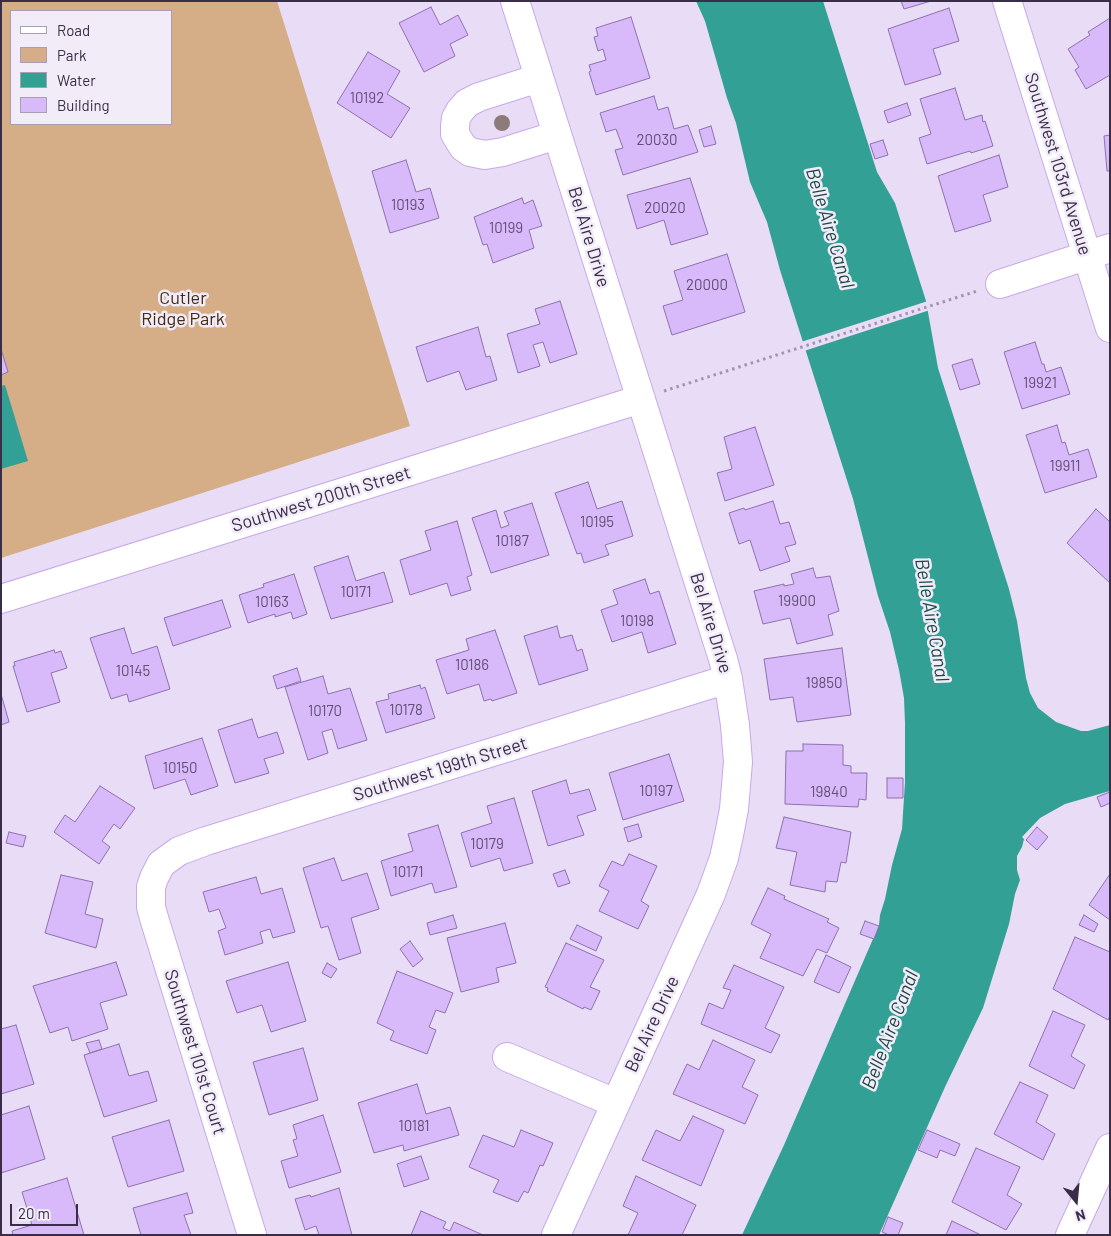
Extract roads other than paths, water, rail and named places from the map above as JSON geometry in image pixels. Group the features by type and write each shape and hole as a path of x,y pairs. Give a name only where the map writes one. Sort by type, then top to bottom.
{"street":[{"name":"Bel Aire Drive","path":"515,1 557,135 652,395 728,678 736,726 738,762 734,809 724,858 712,894 556,1235"},
{"name":"Southwest 103rd Avenue","path":"1007,1 1098,251 1110,328"},
{"path":"539,78 479,97 467,103 456,118 455,134 463,147 470,152 485,155 503,152 557,135"},
{"path":"1000,284 1098,251"},
{"name":"Southwest 200th Street","path":"1,599 652,395"},
{"name":"Southwest 199th Street","path":"158,870 161,864 172,855 199,843 728,678"},
{"name":"Southwest 101st Court","path":"158,870 150,896 154,918 252,1235"},
{"path":"507,1057 616,1103"},
{"path":"1070,1235 1110,1148"}],"water":[{"name":"Belle Aire Canal","path":"696,1 823,1 877,172 895,203 926,301 938,368 1009,589 1017,621 1030,693 1038,708 1056,722 1081,731 1110,725 1110,791 1065,804 1040,818 1022,837 1024,839 1022,847 1017,856 1017,870 1020,880 1009,924 983,1008 945,1087 879,1235 742,1235 784,1145 879,925 902,829 905,782 905,723 904,698 899,670 853,499 780,270 767,222 750,182 736,123 705,21"},
{"path":"5,385 28,461 1,469 1,386"}],"park label":[{"name":"Cutler Ridge Park","path":"183,308"}]}
